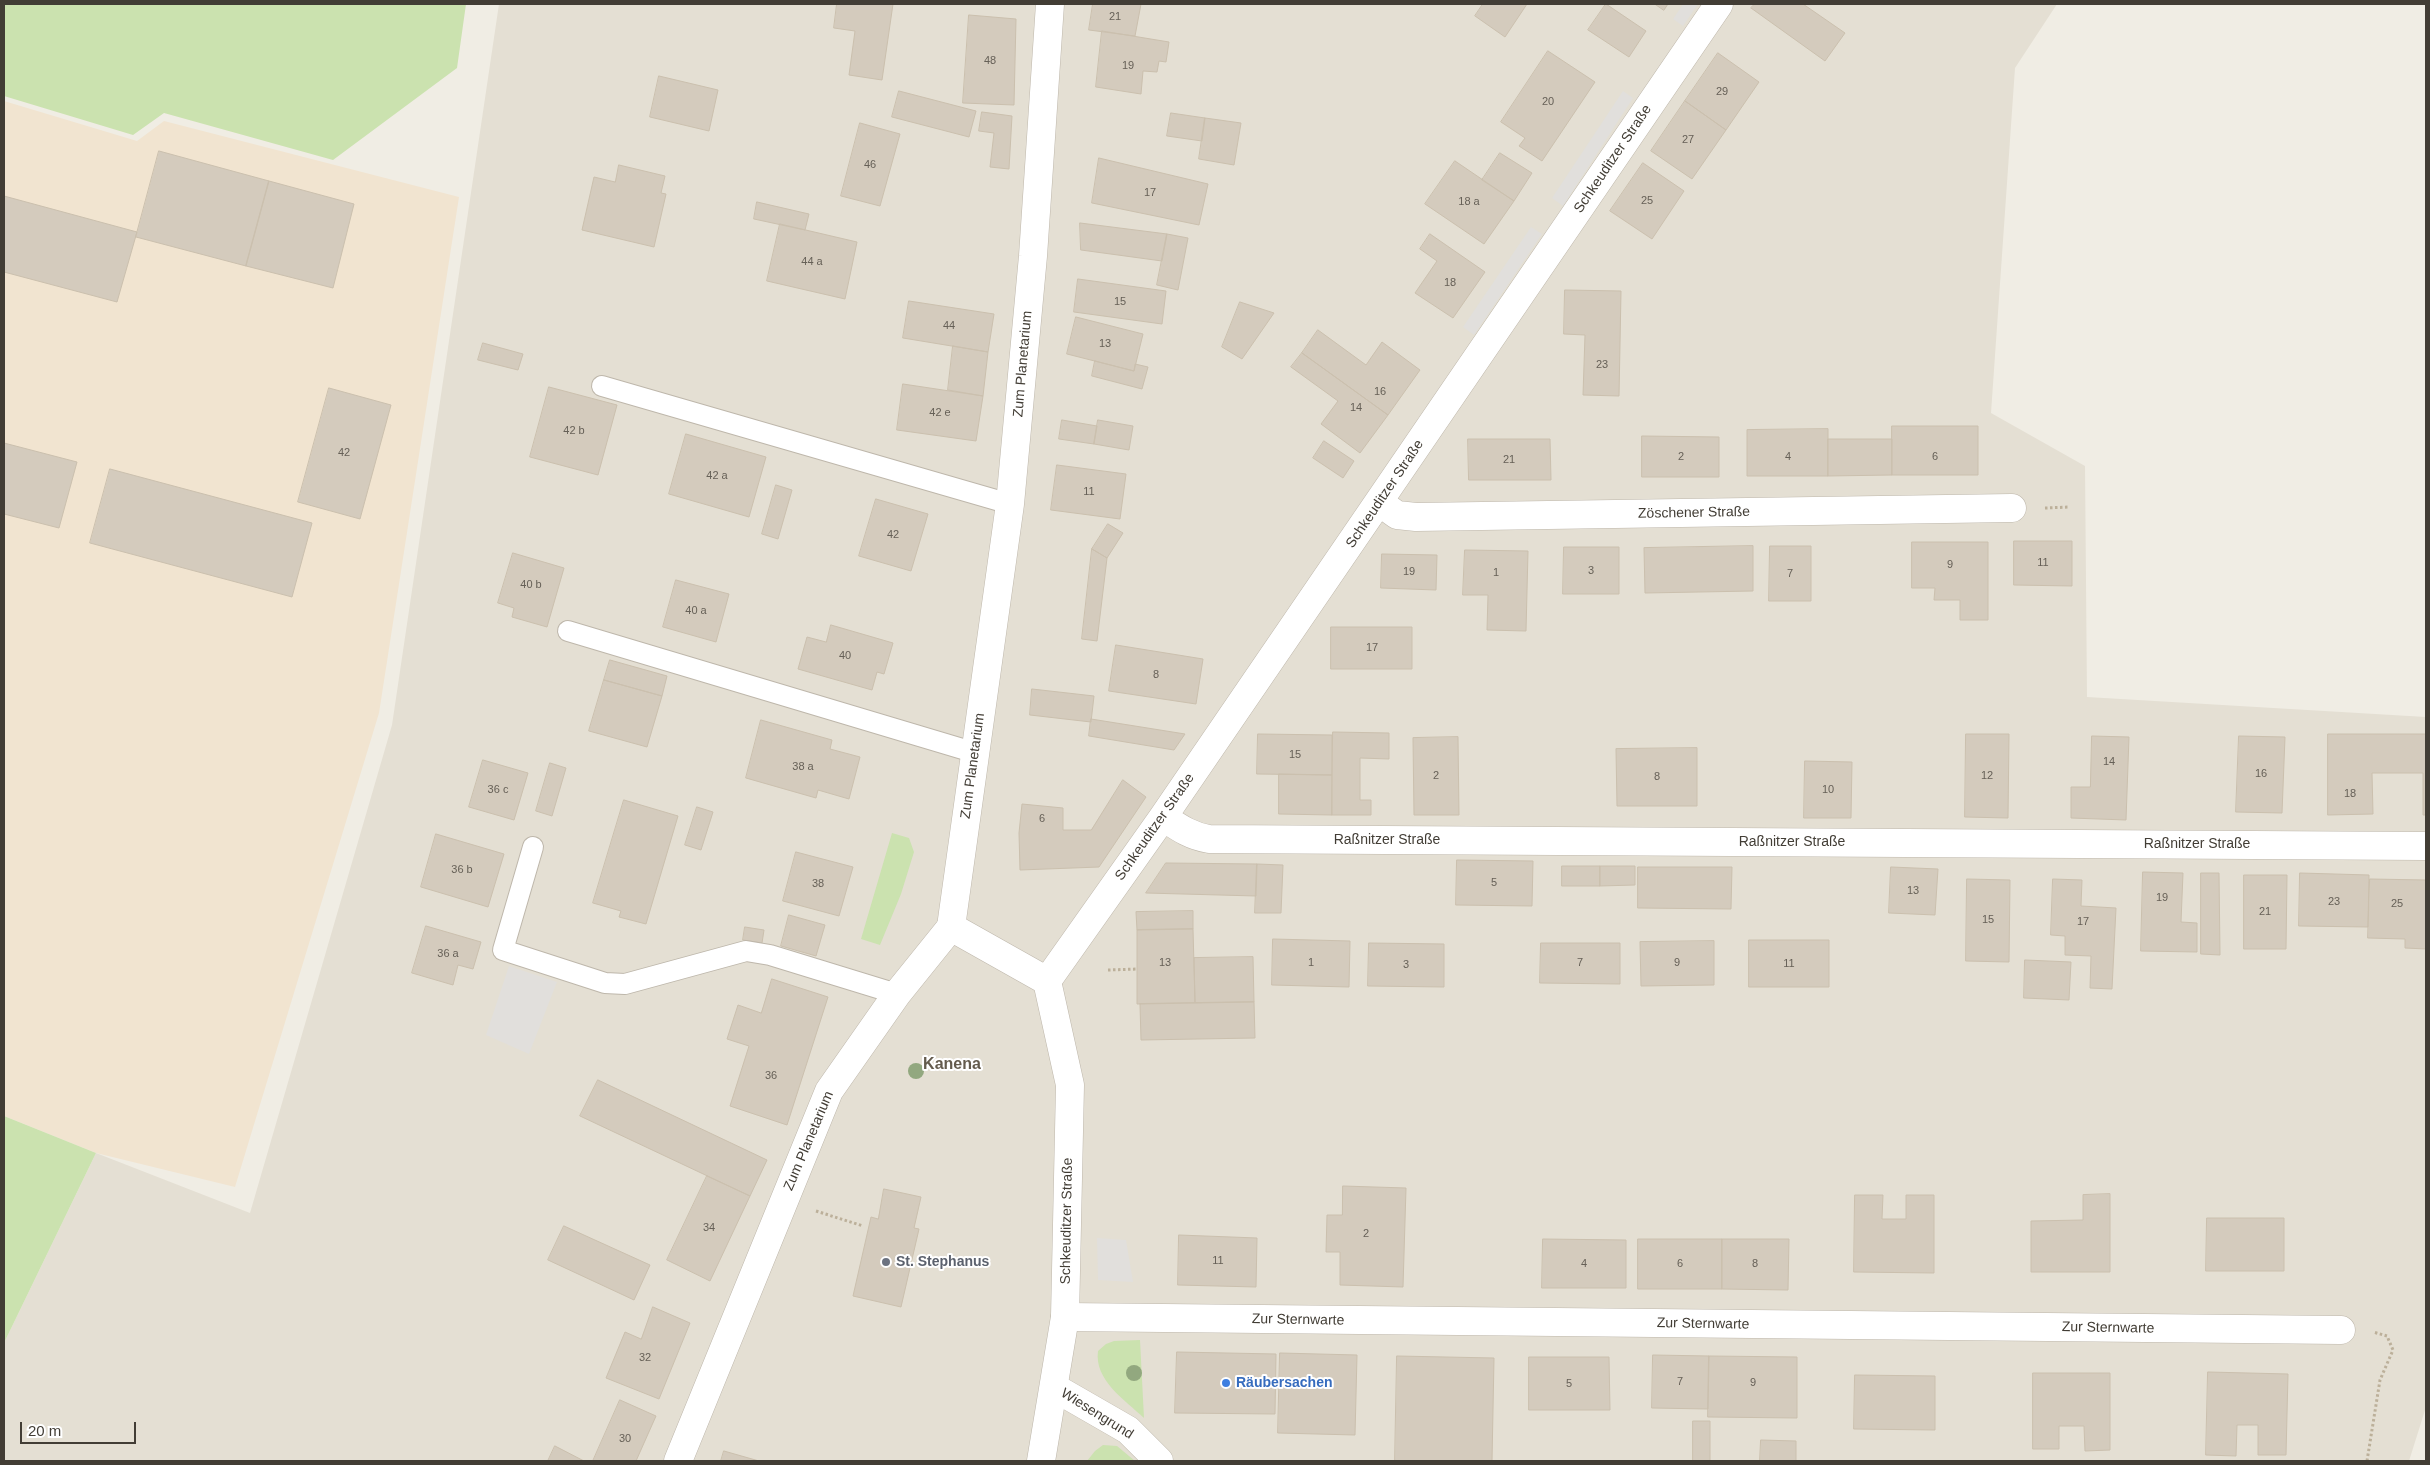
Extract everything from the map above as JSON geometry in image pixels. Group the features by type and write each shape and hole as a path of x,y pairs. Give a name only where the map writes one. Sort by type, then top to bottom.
{"street":[{"name":"Zum Planetarium","path":"678,1461 829,1091 897,994 951,927 1010,504 1034,256 1050,4"},
{"name":"Schkeuditzer Straße","path":"1041,1461 1055,1388 1065,1317 1070,1085 1047,981 1163,817 1719,4"},
{"name":"Zöschener Straße","path":"1379,502 1397,515 1416,517 2012,508"},
{"name":"Raßnitzer Straße","path":"1163,817 1196,837 1209,839 2426,846"},
{"path":"951,927 1047,981"},
{"name":"Zur Sternwarte","path":"1065,1317 2340,1330"},
{"name":"Wiesengrund","path":"1055,1388 1128,1430 1160,1461"}],"lane":[{"path":"602,386 1010,504"},
{"path":"568,631 976,753"},
{"path":"533,847 503,950 605,983 625,984 746,952 770,954 897,994"}],"path":[{"path":"1108,970 1137,969"},
{"path":"784,1200 863,1226"},
{"path":"2367,1461 2380,1380 2393,1350 2386,1336 2369,1330"}],"shaded area":[{"name":"Kanena","path":"499,4 2057,4 2015,68 1991,413 2085,466 2087,697 2426,717 2426,1407 2409,1461 4,1461 4,1343 96,1153 250,1213 392,725"},
{"path":"1683,4 1698,4 1683,26 1673,19"},
{"path":"1623,91 1633,98 1563,206 1552,198"},
{"path":"4,101 137,141 164,121 459,197 379,713 235,1187 96,1153 4,1116"},
{"path":"1531,227 1542,234 1474,335 1463,327"},
{"path":"509,966 557,982 529,1054 486,1035"},
{"path":"1097,1238 1126,1240 1133,1282 1098,1280"}],"green space":[{"path":"4,4 466,4 457,68 333,160 164,113 133,135 4,96"},
{"path":"892,833 909,838 914,852 901,894 880,945 861,939"},
{"path":"4,1116 96,1153 4,1343"},
{"path":"1140,1340 1144,1418 1112,1389 1101,1371 1098,1361 1098,1351 1106,1344 1114,1341"},
{"path":"1103,1445 1117,1446 1135,1461 1087,1461"}],"building":[{"path":"837,4 893,4 882,80 849,75 855,31 834,28"},
{"path":"1093,4 1141,4 1135,36 1089,30"},
{"path":"1483,4 1527,4 1505,37 1475,16"},
{"path":"1606,4 1646,31 1629,57 1588,30"},
{"path":"1655,4 1668,4 1664,10"},
{"path":"1755,4 1803,4 1845,33 1825,61 1751,8"},
{"path":"969,15 1016,19 1014,105 963,103"},
{"path":"1102,31 1169,42 1166,62 1159,61 1157,72 1143,71 1141,94 1096,87"},
{"path":"1548,51 1595,82 1542,161 1519,146 1525,138 1501,122"},
{"path":"1718,53 1759,82 1726,130 1685,101"},
{"path":"659,76 718,90 709,131 650,117"},
{"path":"899,91 976,111 969,137 892,117"},
{"path":"1685,101 1726,130 1692,179 1651,151"},
{"path":"982,112 1012,116 1009,169 990,167 994,133 979,131"},
{"path":"1171,113 1205,118 1202,141 1167,136"},
{"path":"1205,118 1241,123 1234,165 1199,159"},
{"path":"860,123 900,134 880,206 841,196"},
{"path":"159,151 269,181 246,266 136,237"},
{"path":"1500,153 1532,173 1514,201 1482,180"},
{"path":"1099,158 1208,184 1199,225 1092,203"},
{"path":"1455,161 1514,201 1484,244 1425,204"},
{"path":"1643,163 1684,191 1652,239 1610,211"},
{"path":"619,165 665,176 661,193 666,194 654,247 582,230 594,177 615,182"},
{"path":"269,181 354,204 333,288 246,266"},
{"path":"4,196 137,232 117,302 4,272"},
{"path":"757,202 809,214 805,230 754,219"},
{"path":"1080,223 1167,234 1162,261 1081,250"},
{"path":"780,224 857,242 845,299 767,281"},
{"path":"1167,234 1188,238 1178,290 1157,285"},
{"path":"1430,234 1485,272 1453,318 1415,293 1437,261 1420,249"},
{"path":"1078,279 1166,291 1162,324 1074,312"},
{"path":"1565,290 1621,291 1619,396 1583,395 1585,335 1564,334"},
{"path":"909,301 994,314 988,352 903,338"},
{"path":"1240,302 1274,313 1242,359 1222,347"},
{"path":"1076,317 1143,334 1134,371 1067,354"},
{"path":"1318,330 1366,365 1382,342 1420,370 1388,415 1302,353"},
{"path":"483,343 523,354 518,370 478,360"},
{"path":"953,346 988,352 983,396 948,390"},
{"path":"1302,353 1388,415 1360,453 1321,424 1338,401 1291,367"},
{"path":"1095,361 1134,371 1135,364 1148,367 1142,389 1092,376"},
{"path":"903,384 983,396 976,441 897,430"},
{"path":"549,387 617,405 598,475 530,457"},
{"path":"329,388 391,405 360,519 298,502"},
{"path":"1062,420 1097,426 1094,444 1059,439"},
{"path":"1098,420 1133,426 1129,450 1094,444"},
{"path":"1892,426 1978,426 1978,475 1892,475"},
{"path":"1828,429 1828,476 1747,476 1747,430"},
{"path":"686,434 766,457 749,517 669,494"},
{"path":"1642,436 1719,437 1719,477 1642,477"},
{"path":"1468,439 1550,439 1551,480 1469,480"},
{"path":"1828,439 1892,439 1892,475 1828,476"},
{"path":"1324,441 1354,461 1343,478 1313,458"},
{"path":"4,443 77,462 59,528 4,514"},
{"path":"1057,465 1126,474 1120,519 1051,510"},
{"path":"110,469 312,523 292,597 90,543"},
{"path":"776,485 792,490 778,539 762,534"},
{"path":"876,499 928,514 911,571 859,556"},
{"path":"1108,524 1123,533 1107,558 1092,549"},
{"path":"2014,541 2072,541 2072,586 2014,585"},
{"path":"1912,542 1988,542 1988,620 1960,620 1960,600 1934,600 1935,588 1912,588"},
{"path":"1753,546 1753,591 1645,593 1644,548"},
{"path":"1770,546 1811,546 1811,601 1769,601"},
{"path":"1564,547 1619,547 1619,594 1563,594"},
{"path":"1092,549 1107,558 1097,641 1082,639"},
{"path":"1465,550 1528,551 1526,631 1487,630 1488,595 1463,595"},
{"path":"513,553 564,568 547,627 512,617 514,608 498,603"},
{"path":"1382,554 1437,555 1436,590 1381,588"},
{"path":"676,580 729,594 716,642 663,627"},
{"path":"831,625 893,643 884,674 877,672 872,690 798,669 807,637 826,642"},
{"path":"1331,627 1412,627 1412,669 1331,669"},
{"path":"1116,645 1203,659 1196,704 1109,691"},
{"path":"610,660 667,676 662,696 604,680"},
{"path":"604,680 662,696 647,747 589,731"},
{"path":"1032,689 1094,696 1091,722 1030,715"},
{"path":"1091,719 1185,734 1174,750 1089,736"},
{"path":"761,720 832,740 830,749 860,757 849,799 818,790 816,798 746,778"},
{"path":"1333,732 1389,733 1389,759 1360,758 1360,800 1371,800 1371,815 1332,815"},
{"path":"1258,734 1332,735 1332,775 1257,774"},
{"path":"1966,734 2009,734 2008,818 1965,817"},
{"path":"2328,734 2426,734 2426,815 2423,815 2423,773 2372,773 2373,814 2328,815"},
{"path":"2092,736 2129,737 2126,820 2071,818 2071,787 2090,787"},
{"path":"2239,736 2285,737 2282,813 2236,812"},
{"path":"1458,737 1459,815 1414,815 1413,738"},
{"path":"1697,748 1697,806 1617,806 1616,749"},
{"path":"483,760 528,773 514,820 469,807"},
{"path":"1805,761 1852,762 1851,818 1804,818"},
{"path":"550,763 566,768 552,816 536,811"},
{"path":"1279,774 1332,775 1332,815 1279,814"},
{"path":"1123,780 1146,797 1099,867 1020,870 1019,833 1022,804 1063,808 1063,830 1091,830"},
{"path":"624,800 678,816 646,924 619,917 621,911 593,903"},
{"path":"697,807 713,812 701,850 685,845"},
{"path":"436,834 504,854 488,907 421,887"},
{"path":"796,852 853,867 839,916 783,901"},
{"path":"1457,860 1533,861 1532,906 1456,905"},
{"path":"1166,863 1257,864 1256,896 1146,893"},
{"path":"1257,864 1283,865 1281,913 1255,913"},
{"path":"1562,866 1600,866 1600,886 1562,886"},
{"path":"1600,866 1635,866 1635,885 1600,886"},
{"path":"1638,867 1732,867 1731,909 1638,908"},
{"path":"1891,867 1938,869 1935,915 1889,913"},
{"path":"2143,872 2183,873 2181,922 2197,923 2197,952 2141,951"},
{"path":"2201,873 2219,873 2220,955 2201,954"},
{"path":"2300,873 2369,875 2368,927 2299,926"},
{"path":"2244,875 2287,875 2286,949 2244,949"},
{"path":"1967,879 2010,880 2009,962 1966,961"},
{"path":"2053,879 2082,880 2081,906 2116,908 2112,989 2090,988 2091,956 2065,955 2065,936 2051,935"},
{"path":"2370,879 2426,880 2426,949 2405,948 2405,939 2368,938"},
{"path":"1193,911 1193,929 1137,930 1136,912"},
{"path":"789,915 825,925 816,956 781,946"},
{"path":"426,926 481,942 473,969 458,965 453,985 412,973"},
{"path":"745,927 764,930 762,943 743,940"},
{"path":"1193,929 1195,1003 1137,1004 1137,930"},
{"path":"1273,939 1350,941 1349,987 1272,985"},
{"path":"1749,940 1829,940 1829,987 1749,987"},
{"path":"1714,941 1714,985 1641,986 1640,942"},
{"path":"1369,943 1444,944 1444,987 1368,986"},
{"path":"1541,943 1620,943 1620,984 1540,983"},
{"path":"1253,957 1254,1002 1195,1003 1194,958"},
{"path":"2025,960 2071,962 2069,1000 2024,998"},
{"path":"772,979 828,997 787,1125 730,1106 749,1046 727,1039 738,1005 761,1013"},
{"path":"1254,1002 1255,1038 1141,1040 1140,1004"},
{"path":"598,1080 767,1160 750,1196 580,1116"},
{"path":"707,1176 750,1196 710,1281 667,1260"},
{"path":"1343,1186 1406,1188 1403,1287 1340,1285 1340,1252 1326,1252 1327,1215 1342,1215"},
{"name":"St. Stephanus","path":"884,1189 921,1197 914,1228 919,1229 901,1307 853,1296 871,1217 878,1219"},
{"path":"2110,1194 2110,1272 2031,1272 2031,1221 2083,1220 2083,1195"},
{"path":"1855,1195 1883,1195 1882,1219 1906,1219 1906,1195 1934,1195 1934,1273 1854,1272"},
{"path":"2207,1218 2284,1218 2284,1271 2206,1271"},
{"path":"564,1226 650,1265 634,1300 548,1260"},
{"path":"1179,1235 1257,1238 1256,1287 1178,1285"},
{"path":"1543,1239 1626,1240 1626,1288 1542,1288"},
{"path":"1638,1239 1722,1239 1722,1289 1638,1289"},
{"path":"1722,1239 1789,1239 1788,1290 1722,1289"},
{"path":"653,1307 690,1323 659,1399 606,1378 625,1332 641,1339"},
{"name":"Räubersachen","path":"1177,1352 1276,1354 1275,1414 1175,1413"},
{"path":"1280,1353 1357,1355 1355,1435 1278,1433"},
{"path":"1653,1355 1709,1356 1708,1409 1652,1408"},
{"path":"1397,1356 1494,1358 1492,1461 1395,1461"},
{"path":"1709,1356 1797,1357 1797,1418 1708,1417"},
{"path":"1529,1357 1609,1357 1610,1410 1529,1410"},
{"path":"2208,1372 2288,1374 2286,1455 2258,1455 2258,1425 2237,1425 2236,1456 2206,1455"},
{"path":"2033,1373 2110,1373 2110,1450 2085,1451 2084,1426 2059,1426 2059,1449 2033,1449"},
{"path":"1855,1375 1935,1376 1935,1430 1854,1429"},
{"path":"620,1400 656,1416 636,1461 593,1461"},
{"path":"1693,1421 1710,1421 1710,1461 1693,1461"},
{"path":"1761,1440 1796,1441 1796,1461 1760,1461"},
{"path":"555,1446 584,1461 548,1461"},
{"path":"724,1451 759,1461 721,1461"}],"place":[{"name":"St. Stephanus","path":"886,1262"},
{"name":"Räubersachen","path":"1226,1383"}],"district":[{"name":"Kanena","path":"952,1065"}]}
